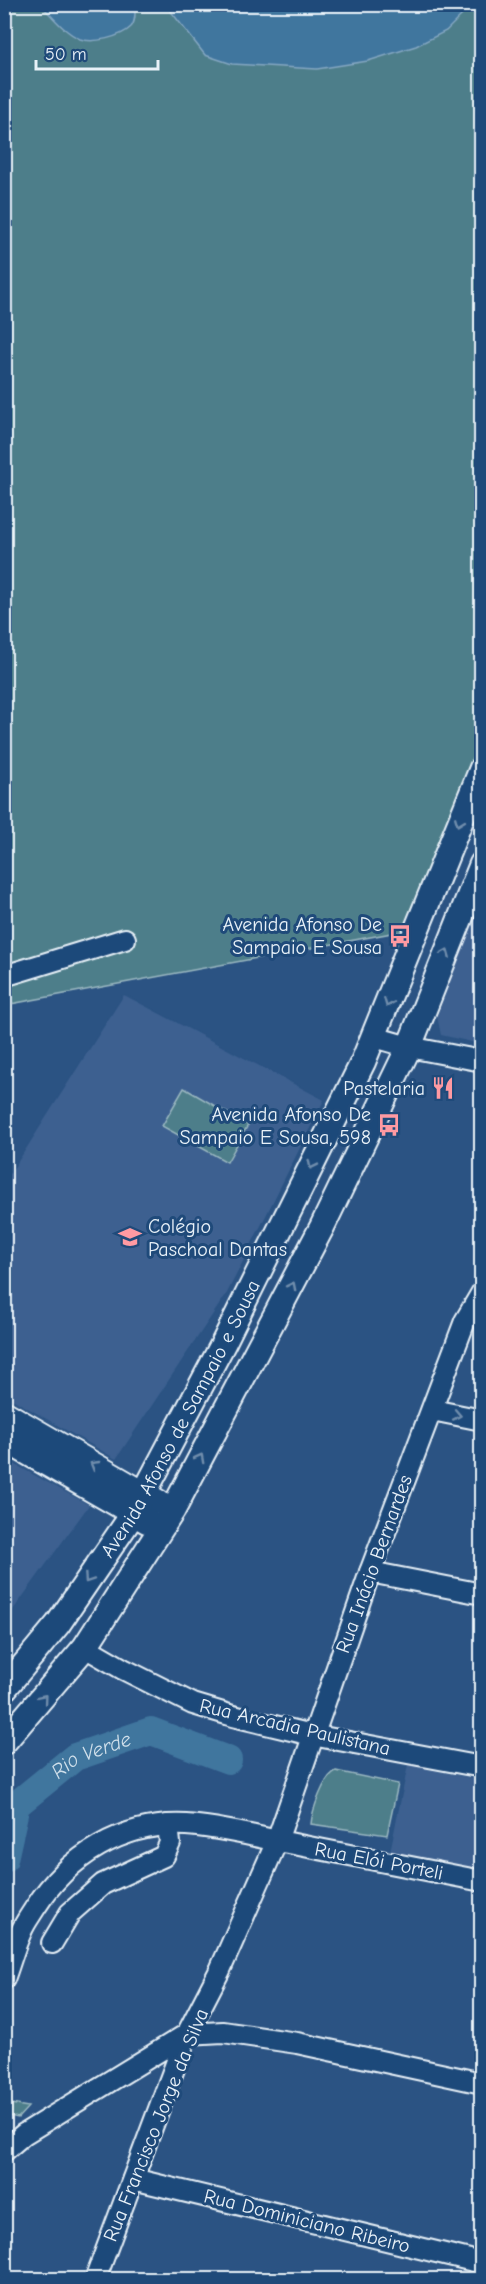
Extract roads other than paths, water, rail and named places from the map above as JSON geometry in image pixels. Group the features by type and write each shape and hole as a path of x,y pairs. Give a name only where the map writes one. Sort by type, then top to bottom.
{"main road":[{"name":"Avenida Afonso de Sampaio e Sousa","path":"4,1689 58,1624 139,1504 299,1193 374,1037 482,768"},
{"name":"Avenida Afonso de Sampaio e Sousa","path":"4,1742 85,1647 167,1520 322,1227 409,1047 482,864"},
{"path":"4,1413 139,1504"},
{"path":"4,1439 139,1504 167,1520"}],"street":[{"path":"4,976 125,939"},
{"path":"374,1037 409,1047 482,1061"},
{"name":"Rua Inácio Bernardes","path":"277,1841 370,1572 465,1321 482,1292"},
{"path":"432,1410 482,1420"},
{"path":"370,1572 482,1594"},
{"name":"Rua Arcadia Paulistana","path":"85,1647 123,1670 194,1704 233,1716 312,1735 482,1767"},
{"path":"52,1943 70,1914 103,1884 164,1857 170,1843 168,1826"},
{"name":"Rua Elói Porteli","path":"4,1979 21,1930 46,1891 76,1861 97,1845 118,1835 168,1826 223,1828 277,1841 482,1881"},
{"name":"Rua Francisco Jorge da Silva","path":"95,2280 188,2034 220,1971 277,1841"},
{"path":"4,2151 14,2133 188,2034 223,2032 297,2043 482,2083"},
{"name":"Rua Dominiciano Ribeiro","path":"133,2179 482,2263"}],"waterway":[{"name":"Rio Verde","path":"4,1859 16,1805 75,1757 151,1731 228,1760"}],"place":[{"name":"Avenida Afonso De Sampaio E Sousa","path":"400,936"},
{"name":"Pastelaria","path":"443,1088"},
{"name":"Avenida Afonso De Sampaio E Sousa, 598","path":"389,1125"},
{"name":"Colégio Paschoal Dantas","path":"130,1237"}]}
